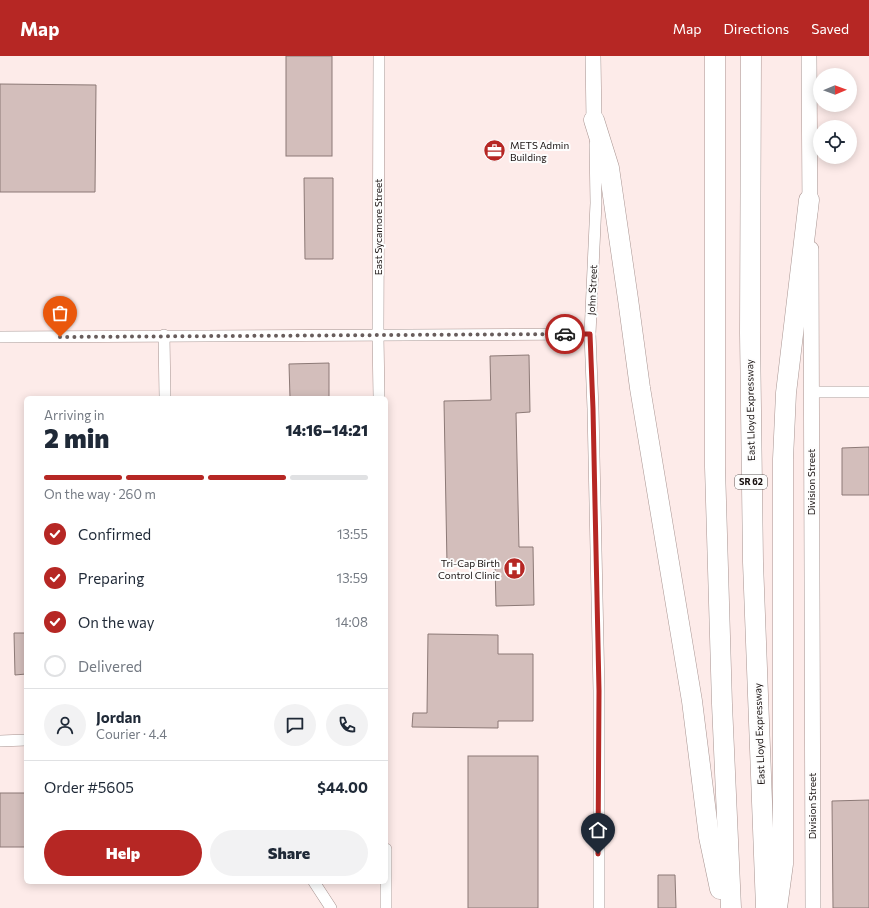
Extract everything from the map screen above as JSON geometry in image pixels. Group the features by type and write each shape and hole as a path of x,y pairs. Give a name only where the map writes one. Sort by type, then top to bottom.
{"highway":[{"path":"715,56 715,467 722,704 731,908"},
{"name":"East Lloyd Expressway","path":"751,56 750,333 752,562 766,908"},
{"path":"594,120 609,168 640,388 692,701 709,837 724,908"},
{"path":"777,908 782,864 784,422 786,393 809,200"}],"street":[{"name":"East Sycamore Street","path":"379,56 379,396"},
{"name":"John Street","path":"593,56 596,203 590,334 599,684 598,908"},
{"name":"Division Street","path":"809,56 813,908"},
{"path":"0,337 590,334"},
{"path":"164,335 165,396"},
{"path":"811,392 869,392"},
{"path":"0,741 24,740"},
{"path":"315,884 331,908"},
{"path":"386,884 386,908"}],"building":[{"path":"286,56 332,56 332,156 286,156"},
{"path":"0,84 96,85 95,192 0,192"},
{"path":"304,178 333,178 333,259 305,259"},
{"path":"529,355 530,412 516,413 519,547 533,547 534,605 496,606 495,564 447,564 444,401 491,400 490,356"},
{"path":"329,363 329,396 290,396 289,364"},
{"path":"869,447 869,495 842,495 842,448"},
{"path":"14,633 24,633 24,674 15,675"},
{"path":"428,634 498,635 498,654 533,654 533,721 498,721 498,728 412,727 413,713 427,713"},
{"path":"468,756 538,756 538,908 468,908"},
{"path":"0,793 24,793 24,847 0,847"},
{"path":"869,800 869,908 833,908 832,801"},
{"path":"658,875 675,875 676,908 658,908"}],"way so far":[{"path":"60,337 164,335 565,334"}],"place":[{"name":"METS Admin Building","path":"494,151"},
{"name":"Tri-Cap Birth Control Clinic","path":"515,569"}],"route":[{"path":"565,334 590,334 599,691 598,854"}]}
